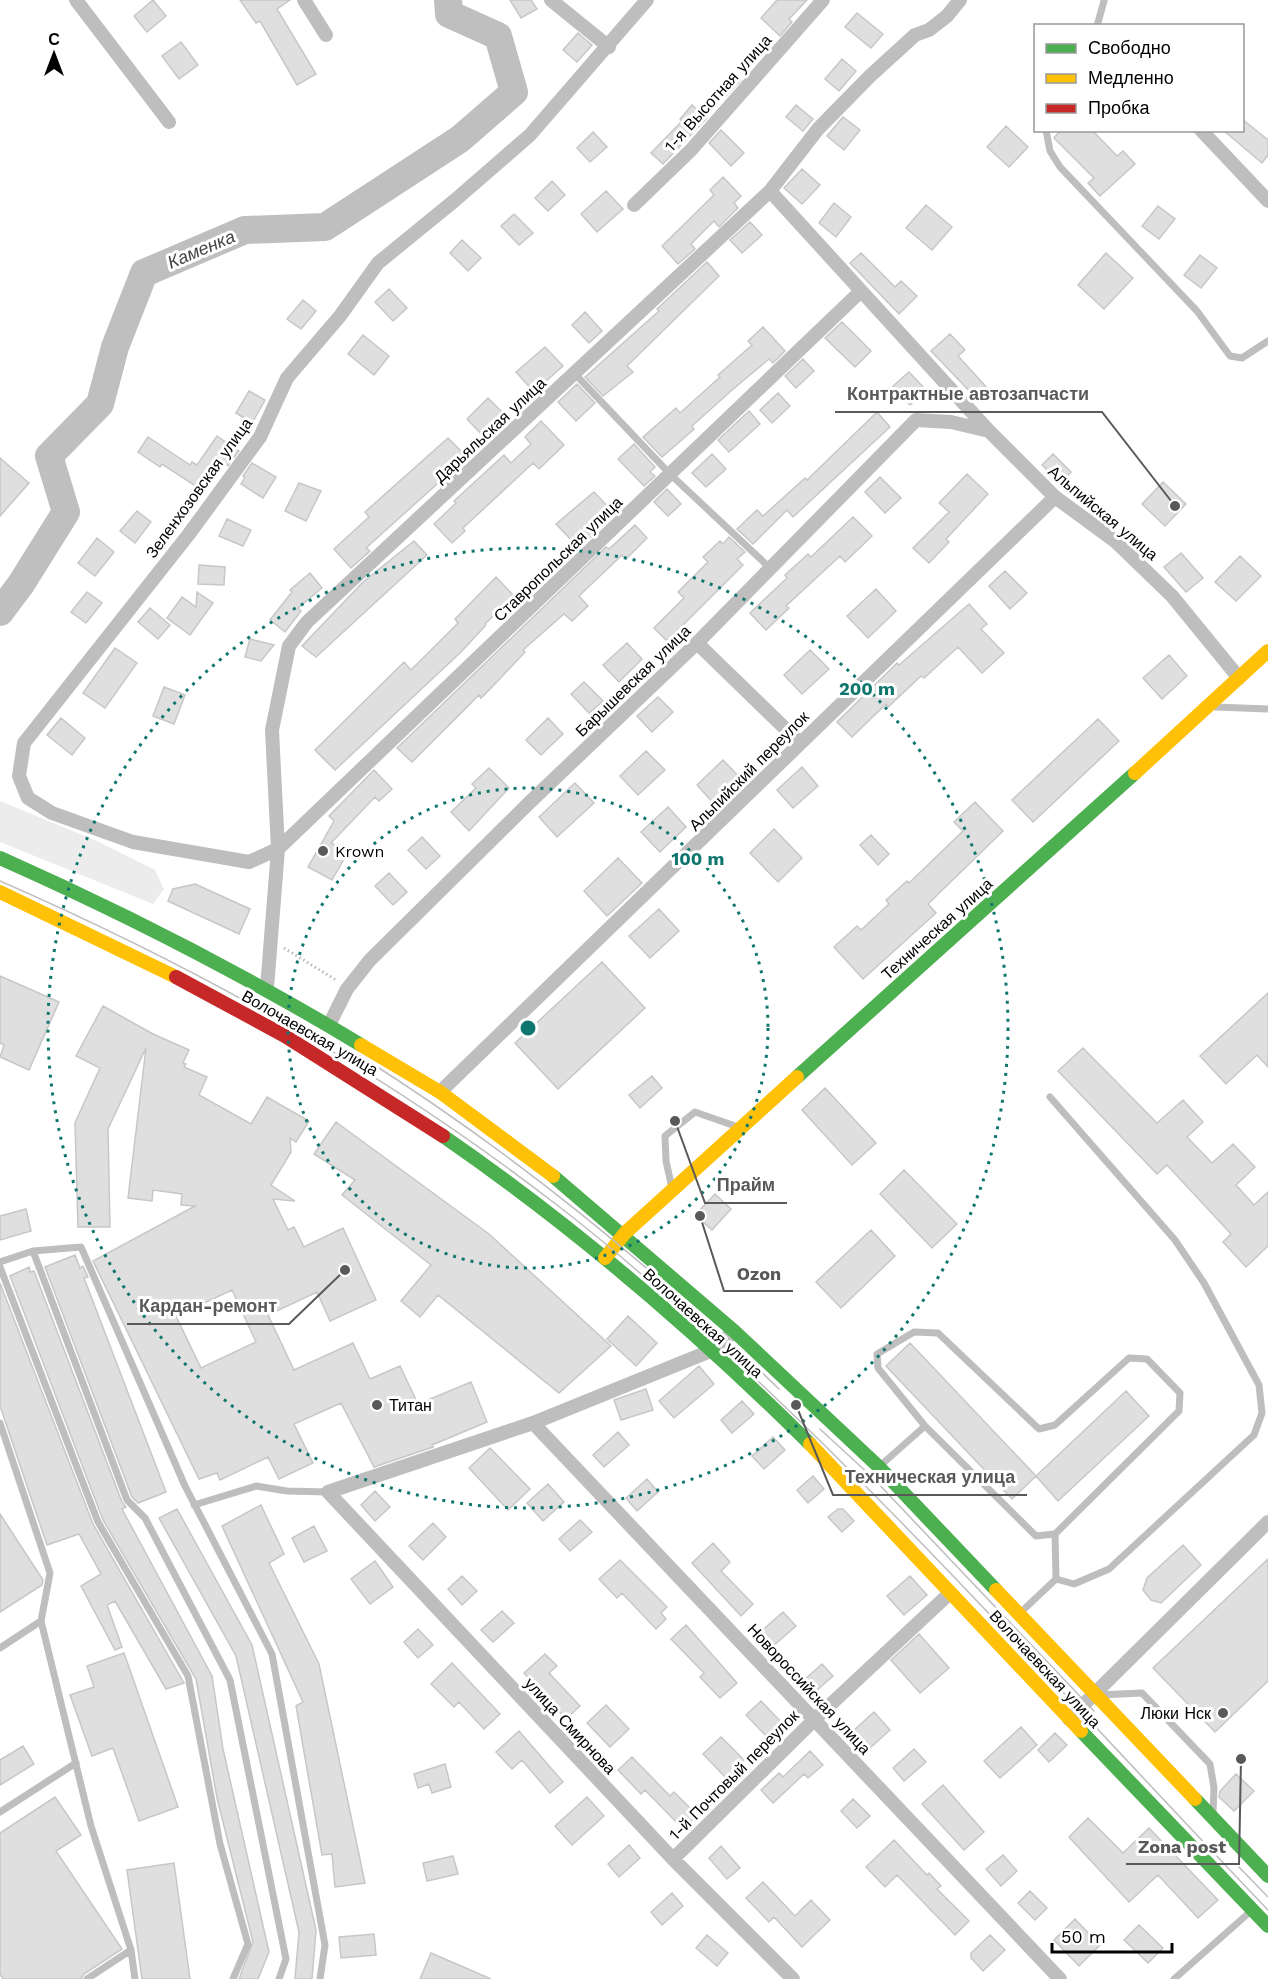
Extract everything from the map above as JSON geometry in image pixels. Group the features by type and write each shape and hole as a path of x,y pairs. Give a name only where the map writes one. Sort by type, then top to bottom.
{"main road":[{"name":"Техническая улица","path":"604,1258 625,1233 1210,706 1268,651"},
{"name":"Волочаевская улица","path":"0,858 105,906 267,988 440,1092 571,1189 625,1233 734,1330 879,1467 1268,1876"},
{"name":"Волочаевская улица","path":"0,892 73,924 255,1018 323,1057 438,1130 553,1215 713,1350 856,1491 950,1593 1268,1926"}],"street":[{"path":"76,0 169,122"},
{"path":"304,0 326,35"},
{"path":"551,0 609,46"},
{"name":"Зеленхозовская улица","path":"278,849 249,862 133,842 52,813 28,798 19,776 24,743 196,525 260,437 287,378 340,316 378,263 530,135 609,46 646,0"},
{"name":"1-я Высотная улица","path":"634,205 691,150 823,0"},
{"name":"Дарьяльская улица","path":"267,988 273,943 278,849 272,730 289,646 307,622 770,191 818,129 870,76 915,35 929,30 948,16 960,0"},
{"path":"1203,132 1268,201"},
{"name":"Альпийская улица","path":"770,191 989,431 1055,497 1115,541 1172,596 1239,678"},
{"name":"Ставропольская улица","path":"278,849 861,291"},
{"name":"Барышевская улица","path":"329,1025 347,989 370,960 521,810 697,643 916,420 951,422 989,431"},
{"name":"Альпийский переулок","path":"440,1092 1055,497"},
{"path":"697,643 800,743"},
{"path":"328,1492 533,1423 713,1350 734,1330"},
{"name":"Новороссийская улица","path":"533,1423 1060,1979"},
{"name":"улица Смирнова","path":"328,1492 673,1859 793,1979"},
{"path":"1070,1719 1268,1522"},
{"name":"1-й Почтовый переулок","path":"673,1859 815,1719 950,1593"}],"lane":[{"path":"1098,24 1104,1"},
{"path":"1046,132 1050,151 1060,167 1197,311 1230,356 1242,358 1268,341"},
{"path":"575,374 670,474 771,569"},
{"path":"1210,706 1268,710"},
{"path":"1050,1097 1175,1240 1204,1284 1258,1385 1262,1413 1254,1435 1109,1569 1074,1584 1056,1579"},
{"path":"673,1192 666,1161 665,1136 695,1112 740,1128"},
{"path":"0,1262 33,1251 81,1247 194,1504 272,1654 325,1945 320,1979"},
{"path":"33,1251 127,1500 145,1518 230,1680 286,1959 279,1979"},
{"path":"0,1267 98,1522 188,1676 220,1844 248,1944 233,1979"},
{"path":"914,1332 938,1333 1039,1429 1055,1425 1129,1358 1147,1359 1180,1393 1179,1411 1055,1534 1036,1536 925,1426 878,1368 877,1354 914,1332"},
{"path":"0,1423 51,1573 41,1621 91,1826 131,1950 135,1979"},
{"path":"879,1467 925,1426"},
{"path":"194,1504 256,1486 287,1491 328,1492"},
{"path":"1018,1615 1056,1579 1055,1534"},
{"path":"0,1647 41,1621"},
{"path":"1094,1695 1142,1693 1210,1764 1214,1788 1213,1818"},
{"path":"0,1812 76,1763"},
{"path":"1174,1979 1252,1910"},
{"path":"87,1979 131,1950"}],"path":[{"path":"273,943 291,951 347,989"}],"shaded area":[{"path":"0,801 97,841 155,870 164,889 153,904 0,842"}],"building":[{"path":"153,0 166,16 147,32 134,16"},
{"path":"240,0 290,0 277,9 316,74 297,85 260,21 256,23"},
{"path":"510,0 531,0 537,9 521,18"},
{"path":"777,0 807,0 789,19 792,22 780,36 761,18"},
{"path":"857,13 883,34 871,48 845,27"},
{"path":"578,33 592,45 577,62 563,50"},
{"path":"181,42 198,65 179,79 162,56"},
{"path":"842,59 856,71 839,91 825,79"},
{"path":"732,72 741,80 726,96 718,89"},
{"path":"692,105 707,118 663,164 651,153 682,121 680,119"},
{"path":"796,105 813,119 803,131 786,117"},
{"path":"843,117 860,130 844,150 827,136"},
{"path":"1244,121 1268,140 1268,155 1262,163 1225,132 1244,132"},
{"path":"1006,126 1028,147 1009,167 987,147"},
{"path":"721,130 744,153 731,166 709,143"},
{"path":"593,132 607,147 590,162 577,148"},
{"path":"1059,132 1094,132 1117,156 1123,151 1135,164 1100,196 1088,183 1094,178 1054,138"},
{"path":"802,169 820,185 802,204 784,188"},
{"path":"723,177 741,196 734,203 738,208 719,227 714,221 691,244 695,249 678,264 662,246 714,195 710,190"},
{"path":"552,181 565,195 548,211 535,198"},
{"path":"606,191 623,209 597,232 581,214"},
{"path":"834,203 851,217 836,237 819,223"},
{"path":"926,205 952,227 932,250 906,228"},
{"path":"1158,206 1175,219 1159,239 1142,226"},
{"path":"514,214 533,233 519,245 501,226"},
{"path":"750,222 762,235 742,253 730,240"},
{"path":"462,240 481,258 468,271 450,253"},
{"path":"861,253 895,287 901,281 917,296 899,314 850,263"},
{"path":"1106,253 1133,278 1104,309 1078,285"},
{"path":"1200,255 1217,268 1201,288 1184,275"},
{"path":"707,262 719,276 627,366 633,372 603,396 585,377 659,311 657,309"},
{"path":"389,289 407,308 393,321 375,302"},
{"path":"303,300 316,311 301,329 287,319"},
{"path":"585,312 602,331 589,343 572,325"},
{"path":"842,322 871,351 855,367 825,338"},
{"path":"763,327 785,351 773,363 769,359 732,390 692,426 694,429 662,457 643,437 676,408 680,413 720,377 718,375 752,345 748,341"},
{"path":"950,334 965,350 958,356 990,391 979,401 931,351"},
{"path":"363,335 389,356 374,375 348,354"},
{"path":"545,347 563,366 534,392 516,372"},
{"path":"803,359 814,371 796,388 785,376"},
{"path":"909,372 926,390 910,405 893,386"},
{"path":"577,384 595,403 576,421 558,402"},
{"path":"249,391 265,400 252,423 236,413"},
{"path":"778,393 790,406 772,423 760,410"},
{"path":"488,398 507,417 485,438 467,419"},
{"path":"749,411 760,424 729,452 718,440"},
{"path":"877,412 890,427 793,517 787,510 753,544 737,529 757,510 763,516 805,478 807,480"},
{"path":"541,421 564,445 539,469 533,463 463,528 465,531 452,543 434,524 456,503 454,501 504,455 511,463 531,444 525,437"},
{"path":"217,436 239,451 228,466 223,462 203,491 162,464 160,467 138,452 148,437 190,465 192,462 197,465"},
{"path":"448,438 467,457 366,548 370,551 351,568 334,549 369,517 365,512"},
{"path":"634,444 655,467 650,472 655,476 644,486 618,459"},
{"path":"712,454 726,469 706,487 692,473"},
{"path":"1053,454 1071,472 1060,483 1042,465"},
{"path":"0,458 29,483 0,516"},
{"path":"252,463 276,477 263,498 241,484 245,477 243,476"},
{"path":"967,474 988,494 946,539 949,542 929,563 913,548 949,512 939,503"},
{"path":"880,477 901,498 885,513 865,492"},
{"path":"1163,482 1186,504 1165,526 1142,504"},
{"path":"299,483 321,491 306,521 285,511"},
{"path":"667,489 681,504 668,516 654,502"},
{"path":"594,492 612,511 591,531 594,534 579,548 556,524"},
{"path":"137,511 151,522 135,543 120,531"},
{"path":"853,517 872,536 845,562 840,556 786,606 789,608 766,630 750,613 787,578 785,575 808,554 811,557"},
{"path":"227,519 251,530 243,546 219,536"},
{"path":"635,525 647,538 626,559 622,555 579,596 588,606 572,621 564,614 523,650 525,652 494,685 481,698 479,695 412,762 397,748 606,547 609,549"},
{"path":"729,537 745,552 737,559 743,565 667,641 654,628 684,598 678,592 708,562 703,557 720,541 723,544"},
{"path":"97,538 114,552 95,576 78,563"},
{"path":"414,541 427,555 316,657 302,646 363,582"},
{"path":"1181,553 1203,578 1186,592 1164,567"},
{"path":"1240,556 1261,576 1236,601 1215,582"},
{"path":"199,565 225,567 224,585 198,584"},
{"path":"1005,571 1027,593 1010,609 989,586"},
{"path":"310,573 322,588 298,608 301,611 285,632 270,620 292,592 290,590"},
{"path":"496,577 514,596 485,624 461,652 335,770 315,750 404,662 411,670 458,623 455,619"},
{"path":"876,589 896,611 868,638 847,616"},
{"path":"87,592 102,603 86,623 71,612"},
{"path":"197,592 213,603 190,635 167,618 182,597 196,607"},
{"path":"969,604 987,624 981,629 1004,653 982,673 958,647 924,678 921,676 888,707 886,704 852,737 837,722 897,663 899,665"},
{"path":"150,608 170,625 158,639 138,622"},
{"path":"250,639 274,645 261,661 245,657"},
{"path":"627,643 642,659 619,682 603,665"},
{"path":"115,648 137,663 105,708 83,693"},
{"path":"810,650 829,669 802,694 784,675"},
{"path":"1169,655 1187,676 1162,699 1143,678"},
{"path":"584,682 603,701 589,713 571,694"},
{"path":"164,687 185,695 174,724 153,716"},
{"path":"658,697 673,712 652,732 637,716"},
{"path":"61,718 85,738 72,755 47,735"},
{"path":"548,718 563,734 541,755 526,740"},
{"path":"1098,719 1119,741 1033,822 1012,800"},
{"path":"646,751 665,770 638,795 620,776"},
{"path":"723,760 742,780 715,805 697,785"},
{"path":"802,767 818,786 793,808 777,790"},
{"path":"489,768 509,788 469,831 451,812 476,788 472,784"},
{"path":"374,770 392,789 379,801 375,797 331,843 348,852 332,880 308,867 334,821 329,816"},
{"path":"575,783 594,803 557,837 539,817"},
{"path":"975,802 1003,831 928,904 936,913 863,979 834,947 857,926 861,930 889,904 886,900 907,881 909,883 963,831 954,822"},
{"path":"668,807 686,827 660,852 641,832"},
{"path":"774,829 802,858 778,882 750,853"},
{"path":"871,835 889,854 878,865 860,845"},
{"path":"422,837 440,856 426,869 408,850"},
{"path":"618,858 642,883 607,916 584,891"},
{"path":"389,873 407,892 393,905 375,886"},
{"path":"195,884 250,909 239,934 168,901 173,889"},
{"path":"659,909 679,931 650,958 629,936"},
{"path":"602,962 645,1008 558,1089 515,1043"},
{"path":"0,976 59,1002 29,1070 0,1057 4,1045 0,1043"},
{"path":"1268,993 1268,1067 1257,1055 1226,1084 1200,1056"},
{"path":"103,1006 153,1034 189,1050 183,1063 186,1064 184,1067 207,1077 199,1095 251,1124 267,1097 309,1121 296,1142 290,1138 291,1152 271,1185 295,1201 273,1199 288,1230 294,1227 304,1247 343,1228 376,1300 330,1321 317,1292 268,1315 294,1370 353,1343 370,1379 400,1366 418,1404 471,1382 487,1422 432,1445 433,1447 374,1467 341,1403 294,1424 313,1463 279,1479 268,1457 220,1480 217,1473 199,1479 93,1261 195,1206 181,1205 182,1194 153,1190 152,1201 128,1198 146,1048 108,1129 110,1227 78,1227 75,1123 100,1068 76,1056","holes":["232,1290 256,1342 201,1368 176,1316"]},
{"path":"1083,1048 1157,1123 1183,1100 1203,1122 1187,1137 1212,1163 1233,1144 1255,1167 1236,1185 1254,1205 1268,1192 1268,1246 1246,1267 1223,1242 1231,1234 1167,1165 1157,1174 1058,1071"},
{"path":"652,1076 662,1088 640,1108 629,1095"},
{"path":"825,1088 876,1143 852,1165 802,1110"},
{"path":"336,1122 489,1234 611,1346 559,1393 438,1295 420,1317 401,1301 431,1265 342,1195 355,1180 314,1154"},
{"path":"904,1170 957,1224 932,1248 880,1194"},
{"path":"715,1194 731,1209 712,1230 695,1215"},
{"path":"26,1209 31,1231 0,1240 0,1216"},
{"path":"871,1230 895,1256 841,1308 816,1282"},
{"path":"75,1255 80,1268 83,1266 88,1277 84,1278 166,1492 138,1503 132,1497 45,1267"},
{"path":"29,1267 30,1272 34,1271 122,1502 126,1507 122,1509 212,1676 223,1749 269,1952 258,1979 239,1979 253,1942 217,1798 196,1679 103,1520 10,1276"},
{"path":"0,1283 93,1524 184,1683 166,1689 115,1601 107,1605 122,1647 115,1650 81,1586 101,1574 79,1534 47,1545 0,1406"},
{"path":"628,1316 657,1343 636,1366 607,1339"},
{"path":"910,1343 1036,1476 1012,1499 886,1366"},
{"path":"699,1366 714,1384 674,1418 659,1401"},
{"path":"646,1389 653,1410 621,1420 614,1400"},
{"path":"1126,1391 1149,1416 1058,1501 1036,1476"},
{"path":"742,1401 754,1414 732,1433 721,1420"},
{"path":"618,1432 629,1445 604,1467 593,1455"},
{"path":"773,1437 785,1450 764,1469 752,1456"},
{"path":"490,1448 530,1489 508,1510 469,1468"},
{"path":"813,1476 824,1489 808,1503 797,1490"},
{"path":"647,1479 658,1492 637,1511 626,1498"},
{"path":"548,1484 564,1502 543,1521 527,1503"},
{"path":"375,1491 390,1507 375,1521 361,1505"},
{"path":"261,1505 284,1554 269,1563 319,1664 365,1883 335,1887 332,1854 322,1855 296,1706 303,1702 222,1526"},
{"path":"177,1509 252,1645 316,1930 312,1979 295,1979 299,1932 236,1656 159,1518"},
{"path":"838,1509 843,1509 854,1521 842,1532 828,1517"},
{"path":"0,1514 43,1580 42,1585 0,1612"},
{"path":"580,1520 592,1532 570,1551 559,1539"},
{"path":"433,1523 446,1537 423,1560 409,1546"},
{"path":"314,1526 327,1551 304,1562 292,1538"},
{"path":"713,1543 730,1562 721,1571 753,1604 741,1616 692,1563"},
{"path":"1183,1545 1201,1565 1161,1603 1151,1600 1143,1590 1147,1578"},
{"path":"1268,1559 1268,1681 1215,1732 1153,1668"},
{"path":"620,1560 667,1607 661,1613 666,1619 656,1629 622,1593 617,1598 599,1579"},
{"path":"375,1561 393,1587 370,1604 351,1579"},
{"path":"462,1576 477,1591 462,1605 448,1589"},
{"path":"910,1576 927,1595 904,1615 887,1596"},
{"path":"502,1611 514,1623 493,1642 481,1630"},
{"path":"783,1612 796,1626 771,1648 758,1634"},
{"path":"686,1625 737,1683 720,1698 700,1677 704,1673 671,1639"},
{"path":"418,1629 433,1645 418,1658 404,1642"},
{"path":"919,1634 949,1668 920,1693 891,1660"},
{"path":"124,1653 178,1807 139,1821 113,1748 92,1756 70,1695 94,1687 87,1666"},
{"path":"545,1654 557,1666 549,1673 580,1706 566,1719 524,1673"},
{"path":"452,1663 500,1714 484,1729 459,1702 454,1707 431,1684"},
{"path":"822,1664 833,1676 815,1692 804,1680"},
{"path":"761,1701 784,1725 769,1739 746,1715"},
{"path":"606,1705 629,1729 610,1747 587,1723"},
{"path":"874,1712 890,1730 869,1749 853,1731"},
{"path":"1021,1727 1037,1745 1000,1778 984,1761"},
{"path":"519,1731 563,1782 550,1793 522,1760 512,1769 496,1752"},
{"path":"1055,1733 1067,1745 1049,1762 1038,1750"},
{"path":"721,1737 744,1760 726,1778 703,1754"},
{"path":"23,1746 34,1764 0,1785 0,1760"},
{"path":"914,1749 926,1762 904,1781 893,1768"},
{"path":"810,1751 823,1765 808,1778 804,1774 773,1803 761,1790 779,1773 783,1777"},
{"path":"632,1757 670,1796 674,1792 697,1815 683,1829 645,1790 641,1794 618,1770"},
{"path":"445,1764 451,1787 432,1793 429,1784 418,1788 414,1774"},
{"path":"1236,1774 1254,1791 1234,1811 1219,1797 1220,1791"},
{"path":"943,1785 984,1832 964,1850 922,1804"},
{"path":"55,1797 81,1835 56,1851 122,1949 84,1974 81,1979 3,1979 0,1974 0,1833"},
{"path":"587,1797 604,1816 572,1845 555,1826"},
{"path":"853,1799 870,1816 857,1828 841,1811"},
{"path":"1088,1818 1123,1853 1149,1828 1218,1900 1198,1918 1158,1875 1129,1902 1069,1837"},
{"path":"894,1840 927,1875 929,1873 941,1886 937,1889 969,1921 955,1935 897,1875 885,1887 866,1867"},
{"path":"629,1845 640,1858 619,1877 608,1864"},
{"path":"721,1846 740,1868 727,1879 709,1858"},
{"path":"1003,1855 1017,1871 1001,1886 986,1869"},
{"path":"453,1856 458,1874 427,1881 423,1863"},
{"path":"174,1863 190,1979 142,1979 127,1870"},
{"path":"763,1882 795,1916 811,1900 830,1920 802,1947 774,1917 769,1922 746,1898"},
{"path":"1030,1891 1047,1908 1035,1920 1018,1903"},
{"path":"672,1893 683,1906 662,1925 651,1912"},
{"path":"1075,1919 1100,1945 1079,1966 1054,1940"},
{"path":"1139,1925 1163,1948 1148,1963 1124,1940"},
{"path":"374,1934 376,1955 341,1958 339,1937"},
{"path":"707,1935 728,1953 717,1966 696,1948"},
{"path":"990,1935 1005,1950 983,1971 971,1958 971,1953"},
{"path":"431,1953 491,1979 420,1979"}],"waterway":[{"name":"Каменка","path":"0,612 21,584 66,512 49,456 100,404 115,347 144,273 245,230 325,227 460,139 514,92 498,36 449,14 448,0"}],"tram line":[{"path":"0,881 147,950 288,1025 357,1066 424,1110 491,1156 586,1228 699,1326 843,1464 966,1590 1268,1910"},
{"path":"357,1054 469,1129 577,1211 680,1297 779,1389"},
{"path":"820,1429 872,1477 1094,1711"},
{"path":"1239,1867 1268,1897"}],"traffic: fast":[{"path":"797,1077 1135,773"},
{"path":"0,858 184,946 361,1045"},
{"path":"443,1136 540,1207 633,1282 723,1361 810,1444"},
{"path":"553,1176 734,1331 879,1467 996,1590"},
{"path":"1081,1731 1268,1926"},
{"path":"1195,1799 1268,1876"}],"traffic: slow":[{"path":"1135,773 1268,651"},
{"path":"0,892 176,977"},
{"path":"361,1045 440,1092 553,1176"},
{"path":"605,1258 625,1233 797,1077"},
{"path":"810,1444 1081,1731"},
{"path":"996,1590 1195,1799"}],"traffic: jam":[{"path":"176,977 285,1036 443,1136"}],"place":[{"name":"Контрактные автозапчасти","path":"1175,506"},
{"name":"Krown","path":"323,851"},
{"name":"Прайм","path":"675,1121"},
{"name":"Ozon","path":"700,1216"},
{"name":"Кардан-ремонт","path":"345,1270"},
{"name":"Титан","path":"377,1405"},
{"name":"Техническая улица","path":"796,1405"},
{"name":"Люки Нск","path":"1223,1713"},
{"name":"Zona post","path":"1241,1759"}]}
